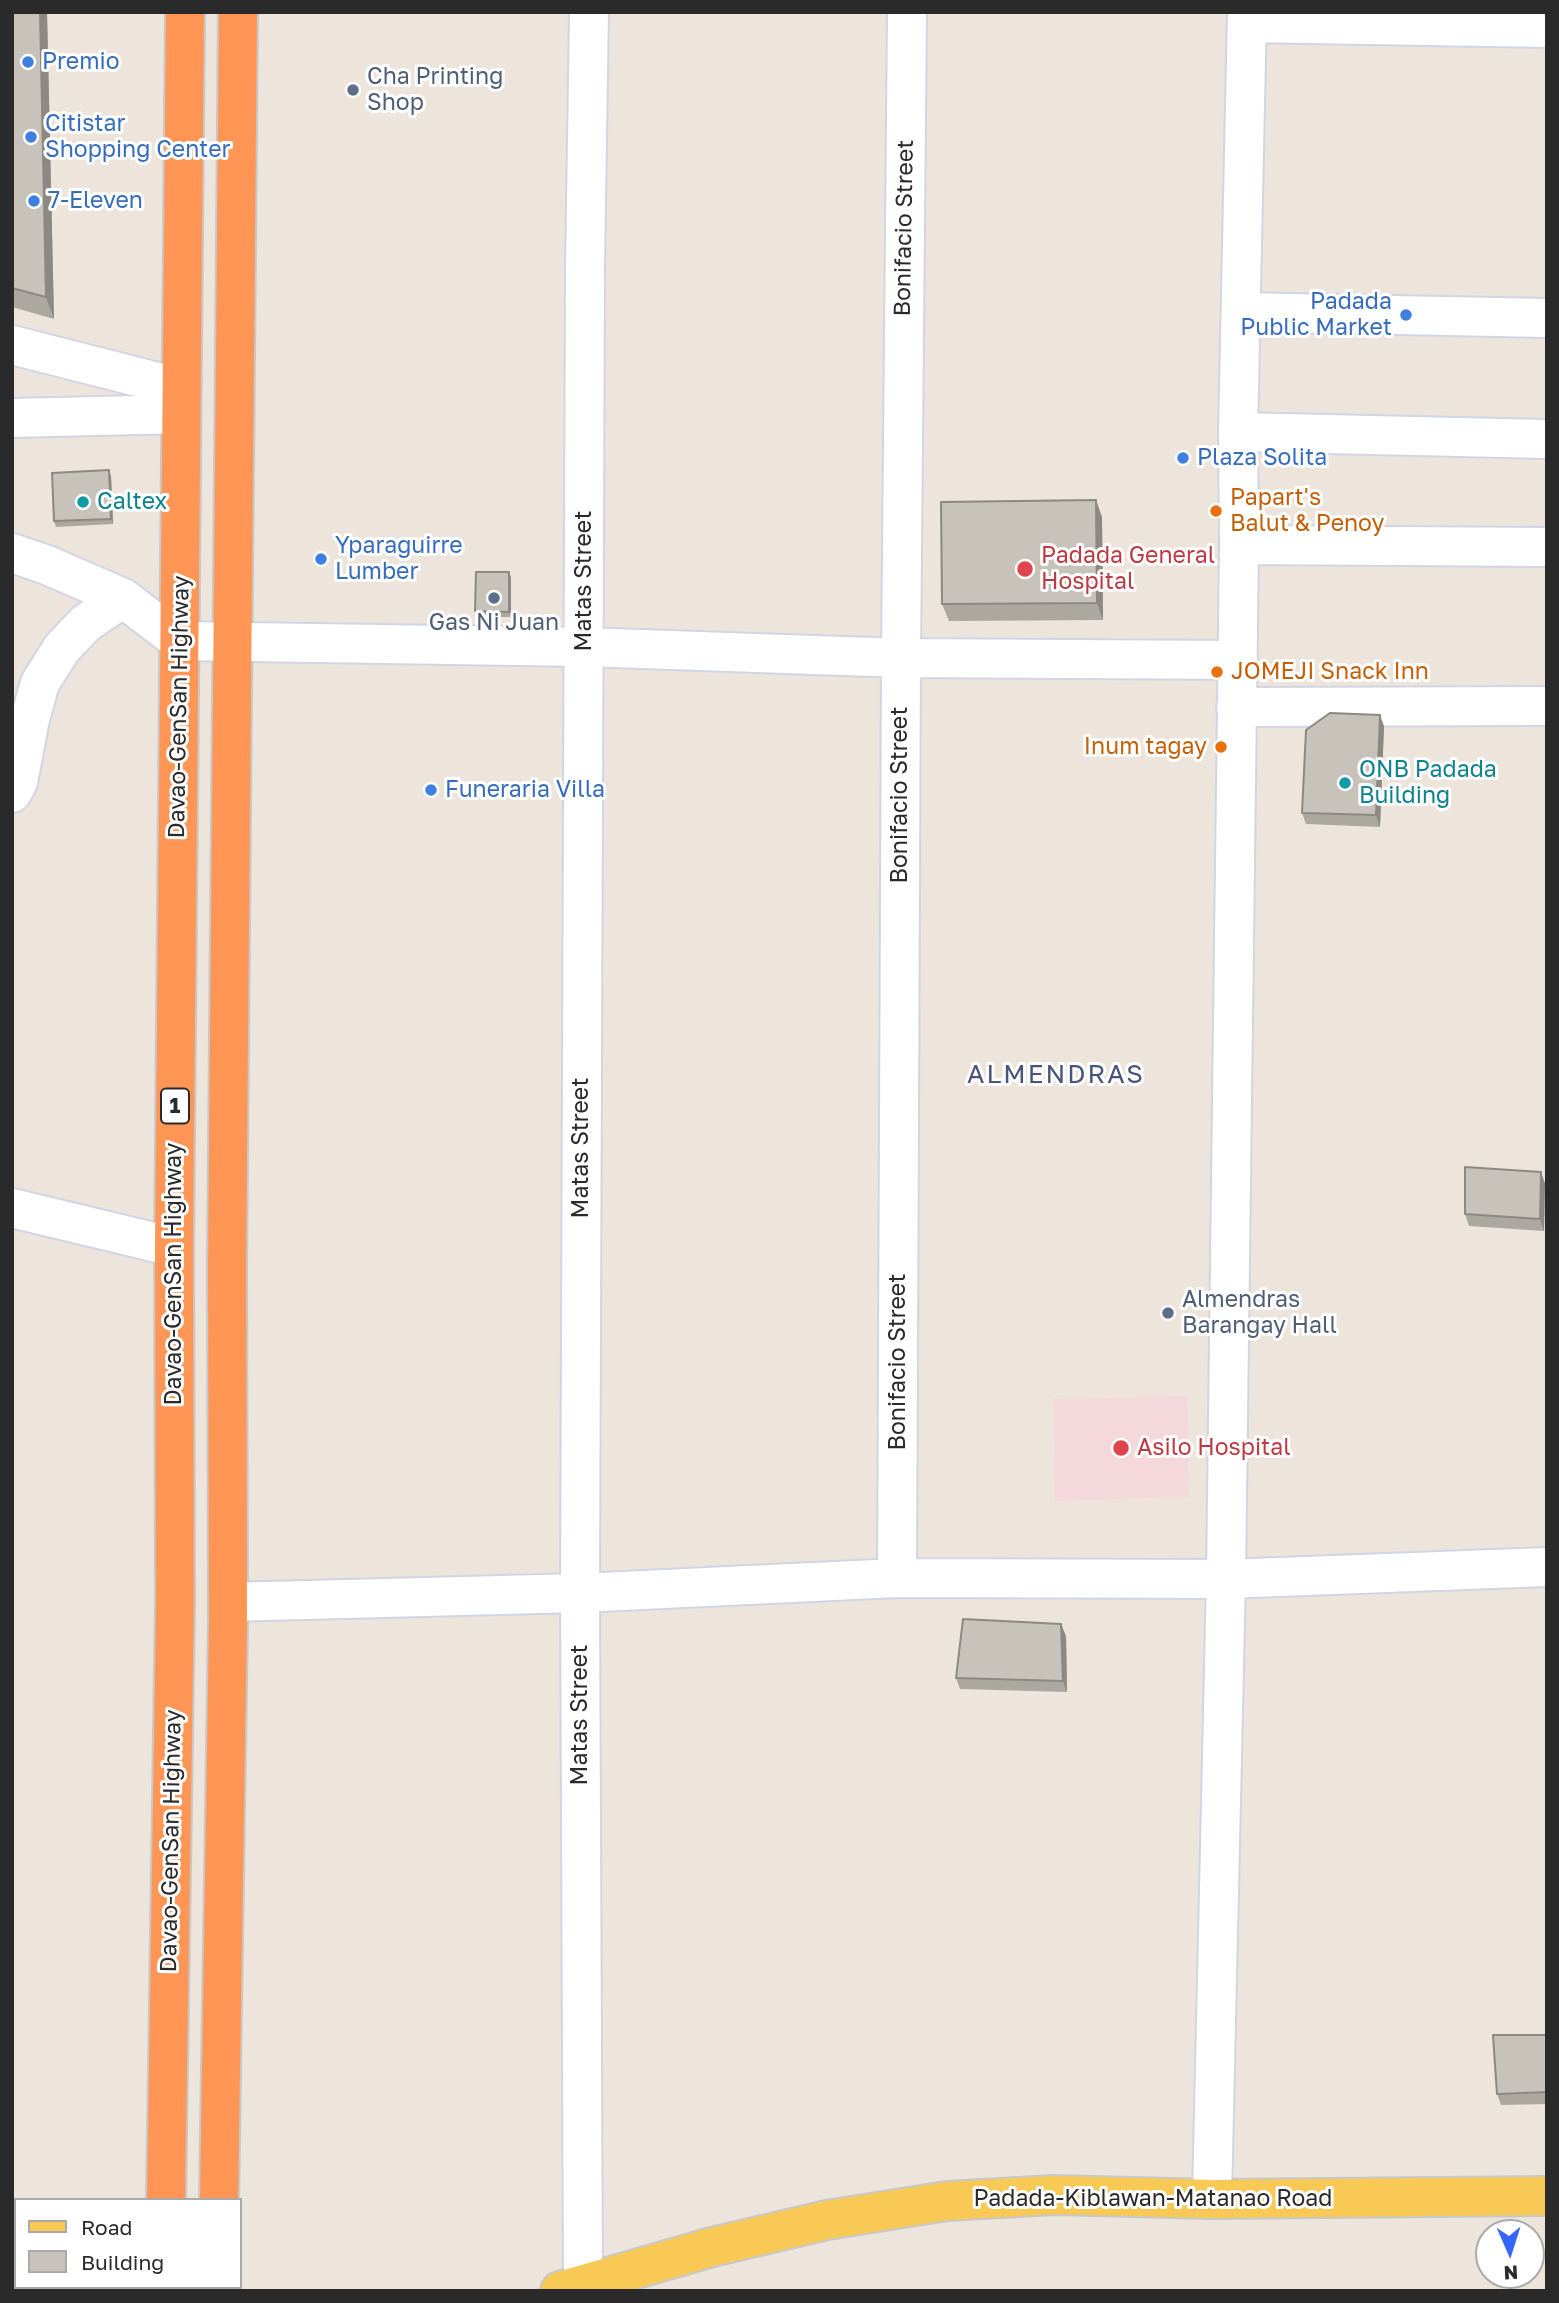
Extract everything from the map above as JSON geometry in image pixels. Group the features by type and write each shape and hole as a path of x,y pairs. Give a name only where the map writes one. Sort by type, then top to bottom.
{"highway":[{"name":"Davao-GenSan Highway","path":"166,2198 175,1603 174,1247 185,12"},
{"path":"219,2198 228,1602 227,1264 239,12"}],"main road":[{"name":"Padada-Kiblawan-Matanao Road","path":"572,2287 712,2247 827,2220 947,2201 1054,2195 1212,2199 1547,2196"}],"street":[{"name":"Matas Street","path":"572,2287 580,1592 585,268 589,12"},
{"name":"Bonifacio Street","path":"897,1578 907,12"},
{"path":"1212,2199 1226,1579 1238,660 1238,432 1247,17 1547,28"},
{"path":"1241,312 1547,318"},
{"path":"12,345 181,401"},
{"path":"12,418 181,401"},
{"path":"1238,432 1547,439"},
{"path":"1239,545 1547,547"},
{"path":"12,553 123,598 179,641 584,648 901,658 1238,660"},
{"path":"12,793 18,782 40,683 62,648 86,623 123,598"},
{"path":"1236,707 1547,706"},
{"path":"12,1208 174,1247"},
{"path":"228,1602 580,1592 897,1578 1226,1579 1547,1567"}],"shaded area":[{"name":"Asilo Hospital","path":"1187,1396 1189,1497 1055,1501 1053,1399"}],"building":[{"name":"Citistar Shopping Center","path":"12,12 40,12 46,297 12,288"},
{"name":"Caltex","path":"109,470 111,519 54,521 52,473"},
{"name":"Padada General Hospital","path":"1096,500 1097,603 942,604 941,502"},
{"name":"Gas Ni Juan","path":"476,572 509,572 509,612 475,611"},
{"name":"ONB Padada Building","path":"1330,713 1380,715 1376,815 1302,813 1306,730"},
{"path":"1465,1167 1541,1172 1540,1219 1465,1214"},
{"path":"963,1619 1061,1624 1063,1681 956,1678"},
{"path":"1493,2035 1547,2035 1547,2092 1497,2094"}],"place":[{"name":"Premio","path":"28,62"},
{"name":"Cha Printing Shop","path":"353,90"},
{"name":"Citistar Shopping Center","path":"31,137"},
{"name":"7-Eleven","path":"34,201"},
{"name":"Padada Public Market","path":"1406,315"},
{"name":"Plaza Solita","path":"1183,458"},
{"name":"Caltex","path":"83,502"},
{"name":"Papart's Balut & Penoy","path":"1216,511"},
{"name":"Yparaguirre Lumber","path":"321,559"},
{"name":"Padada General Hospital","path":"1025,569"},
{"name":"Gas Ni Juan","path":"494,598"},
{"name":"JOMEJI Snack Inn","path":"1217,672"},
{"name":"Inum tagay","path":"1221,747"},
{"name":"ONB Padada Building","path":"1345,783"},
{"name":"Funeraria Villa","path":"431,790"},
{"name":"Almendras Barangay Hall","path":"1168,1313"},
{"name":"Asilo Hospital","path":"1121,1448"}],"district":[{"name":"ALMENDRAS","path":"1056,1075"}]}
